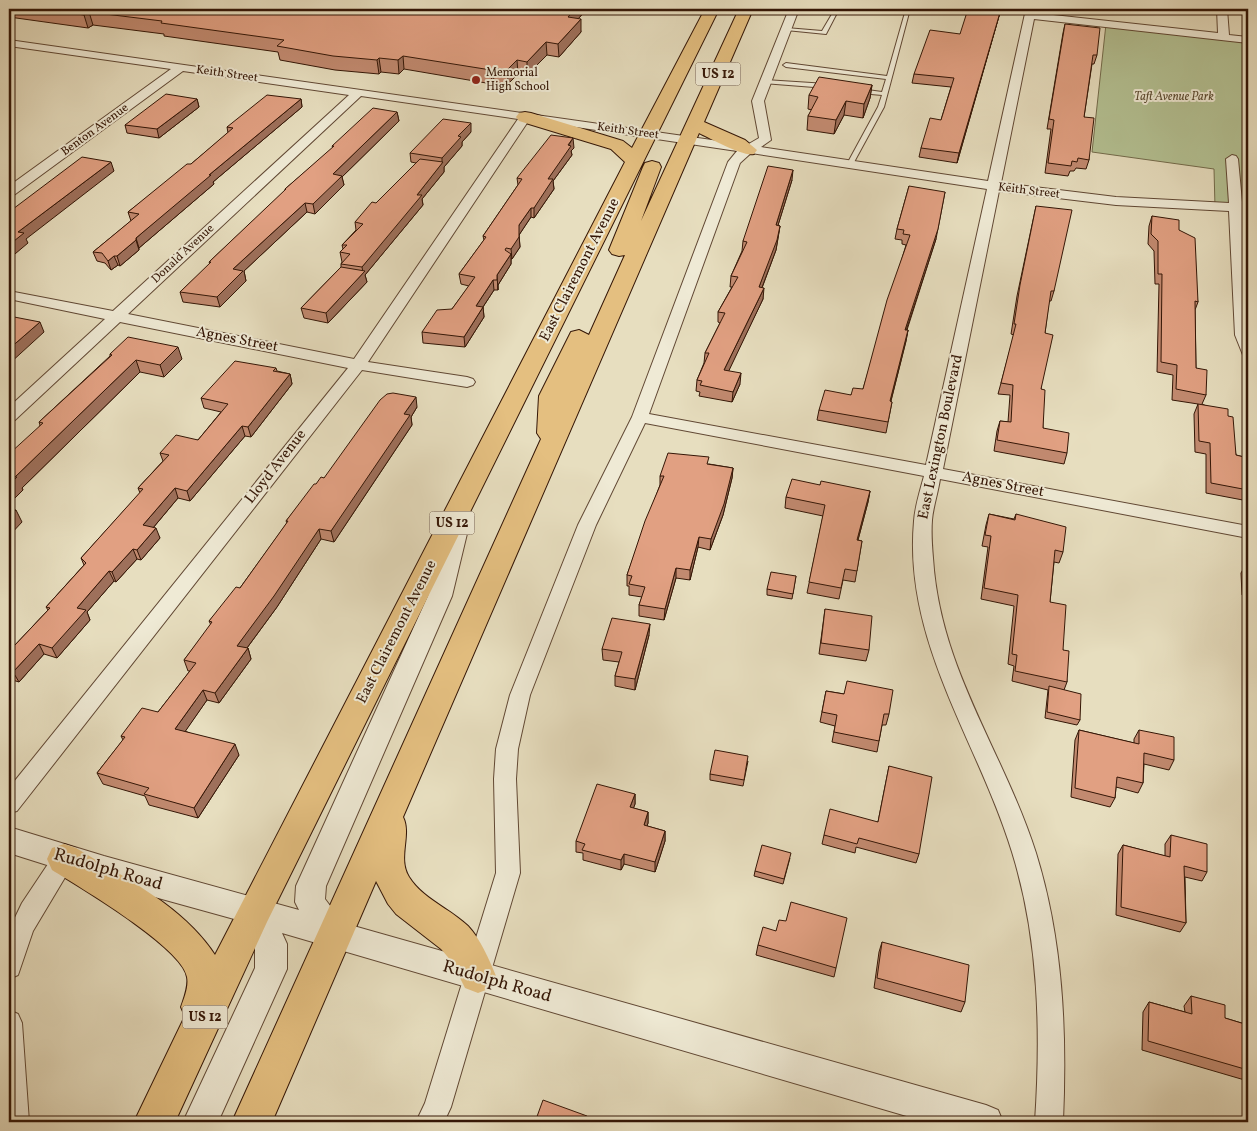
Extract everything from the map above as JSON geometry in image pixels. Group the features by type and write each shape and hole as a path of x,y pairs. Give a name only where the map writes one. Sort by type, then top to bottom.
{"main road":[{"name":"East Clairemont Avenue","path":"154,1122 255,912 712,9"},
{"name":"US 12","path":"252,1122 394,796 746,9"},
{"path":"696,41 696,60 668,127 739,144 748,150"},
{"path":"525,117 617,146 626,151 635,163"},
{"path":"548,452 551,396 630,228 638,198 661,145 657,139 648,134"},
{"path":"394,796 386,864 392,882 418,911 455,938 467,953 478,976"},
{"path":"64,860 144,908 191,949 206,972 205,991 182,1065"}],"street":[{"path":"430,1122 437,1107 508,873 505,780 507,749 520,695 587,525 640,416 734,162 748,150 765,140 765,133 757,105 794,9"},
{"path":"1222,9 1224,37"},
{"path":"1031,12 1248,40"},
{"name":"East Lexington Boulevard","path":"1031,12 923,520 924,565 930,612 945,663 1012,816 1028,865 1047,966 1051,1024 1049,1122"},
{"name":"Keith Street","path":"9,43 648,134 692,133"},
{"name":"Benton Avenue","path":"9,192 180,68"},
{"name":"Donald Avenue","path":"9,416 358,93"},
{"name":"Lloyd Avenue","path":"9,804 358,365 525,117"},
{"name":"Keith Street","path":"748,150 994,186 1116,201 1242,206"},
{"path":"1232,159 1242,206 1245,283 1243,335 1248,352"},
{"name":"Agnes Street","path":"9,295 358,365 467,382"},
{"name":"Agnes Street","path":"640,416 1248,532"},
{"path":"333,934 310,902 311,886 440,596 464,499"},
{"name":"Rudolph Road","path":"9,840 64,860 333,934 380,950 478,976 986,1122"},
{"path":"9,967 18,934 26,918 64,860"},
{"path":"200,1122 271,969 271,944 255,912"},
{"path":"9,1023 15,1122"}],"lane":[{"path":"786,29 824,33 837,9"},
{"path":"850,164 881,107 908,9"},
{"path":"786,65 888,78"},
{"path":"765,82 802,83 838,88"},
{"path":"857,90 884,94"}],"green space":[{"name":"Taft Avenue Park","path":"1106,24 1248,40 1248,206 1215,207 1214,169 1092,152"}],"building":[{"name":"Memorial High School","path":"39,9 575,9 568,17 581,19 558,44 546,42 527,62 517,60 507,70 493,68 491,70 403,56 398,60 379,58 377,60 333,56 277,46 284,40 161,23 162,21 89,12 84,15"},
{"path":"968,9 1001,9 959,153 921,148 930,118 941,120 954,78 914,74 930,30 960,34"},
{"path":"1065,24 1100,28 1097,55 1093,55 1084,117 1094,118 1089,160 1078,158 1077,162 1072,161 1071,166 1048,163 1054,120 1049,119"},
{"path":"819,77 872,85 864,104 846,101 836,120 808,116 818,97 809,95"},
{"path":"166,94 197,99 157,129 125,125"},
{"path":"267,95 301,99 209,175 211,175 117,256 108,261 102,253 93,252 139,214 128,212 187,164 191,164 233,128 227,127"},
{"path":"373,108 397,112 333,174 342,176 313,204 305,203 233,269 243,271 217,297 180,292 285,189 334,146 332,146"},
{"path":"443,119 471,123 458,136 461,137 442,158 410,153"},
{"path":"551,135 573,138 568,145 571,146 548,179 553,179 534,208 531,208 519,225 519,237 511,249 506,248 505,250 511,254 497,275 497,280 493,280 476,306 483,307 464,337 422,332 437,310 452,309 475,277 459,274 486,237 483,236 522,179 517,178"},
{"path":"82,157 111,162 18,232 24,233 9,245 9,212"},
{"path":"420,159 443,162 417,195 422,195 362,267 341,264 350,254 340,252 347,245 342,245 363,224 355,222 372,202 376,203"},
{"path":"768,166 793,170 776,225 780,226 777,240 759,287 764,288 724,370 741,373 733,392 700,385 702,381 697,380 709,353 705,353 725,313 718,312 738,277 731,276 747,242 743,241"},
{"path":"909,186 945,192 938,229 905,330 908,330 890,401 892,402 888,422 819,410 825,390 851,395 853,388 863,389 887,300 910,235 903,234 904,230 897,229"},
{"path":"1036,206 1072,210 1054,291 1051,291 1045,333 1053,335 1041,389 1045,390 1043,428 1069,433 1067,453 997,440 1000,421 1011,422 1013,385 1001,383 1016,324 1014,324 1020,285"},
{"path":"1152,216 1179,220 1179,230 1195,238 1198,302 1195,301 1196,368 1207,370 1206,395 1176,389 1177,365 1161,362 1162,274 1158,274 1158,241 1151,234"},
{"path":"341,267 365,271 326,313 301,308"},
{"path":"9,316 40,322 9,349"},
{"path":"128,337 178,347 160,365 136,360 9,485 9,454 43,423 39,422 112,355 110,354"},
{"path":"235,361 276,368 273,371 290,374 248,427 242,426 187,491 175,488 143,525 156,528 137,550 133,549 112,572 109,571 77,608 86,610 52,648 39,644 13,672 9,671 9,648 12,644 15,645 50,608 46,607 86,563 81,558 143,489 138,488 169,455 160,453 176,435 198,440 228,404 201,398"},
{"path":"393,393 416,397 404,414 410,415 331,531 319,529 274,596 237,646 248,648 215,693 203,690 175,729 235,744 194,808 144,794 149,788 97,773 125,737 121,736 142,708 158,712 196,663 184,660 212,622 209,621 236,587 240,588 288,521 286,521 314,484 321,477 324,478 380,400 387,394"},
{"path":"1198,404 1228,409 1228,416 1233,417 1236,455 1248,458 1248,490 1211,483 1210,443 1199,441"},
{"path":"668,453 709,457 707,464 733,468 724,504 711,539 699,537 690,570 676,568 665,609 639,605 645,587 629,584 632,576 627,575 645,521 664,476 660,476"},
{"path":"792,479 820,485 821,481 870,491 857,540 862,541 857,571 845,569 841,588 809,582 825,505 786,497"},
{"path":"9,508 16,510 9,517"},
{"path":"989,514 1015,520 1016,514 1066,527 1063,552 1055,550 1050,602 1066,605 1063,650 1069,651 1067,682 1015,671 1017,655 1012,654 1018,595 984,588 991,536 985,535"},
{"path":"771,572 796,576 793,594 767,589"},
{"path":"825,609 872,616 869,650 821,643"},
{"path":"612,618 650,624 635,679 615,676 622,652 602,649"},
{"path":"847,681 893,690 889,714 884,714 879,741 834,732 837,715 822,712 826,691 844,694"},
{"path":"1049,686 1081,694 1080,720 1047,712"},
{"path":"1079,730 1139,744 1139,730 1174,737 1174,760 1144,753 1143,783 1117,777 1115,798 1075,788"},
{"path":"715,750 748,756 744,780 710,774"},
{"path":"889,766 932,777 919,854 859,838 857,844 824,835 830,809 878,822"},
{"path":"597,784 635,794 630,807 648,812 644,825 665,831 655,862 624,854 621,860 582,850 585,844 576,841"},
{"path":"1171,835 1207,844 1207,872 1184,866 1186,923 1121,907 1123,845 1170,857"},
{"path":"762,845 791,853 784,879 755,871"},
{"path":"791,902 847,918 836,968 758,945 763,927 776,931 779,920 786,921"},
{"path":"882,942 969,965 965,1002 877,978"},
{"path":"1191,996 1225,1005 1225,1018 1248,1025 1248,1070 1148,1041 1149,1002 1192,1014"},
{"path":"543,1100 587,1116 584,1122 535,1122"}],"place":[{"name":"Memorial High School","path":"476,80"}]}
